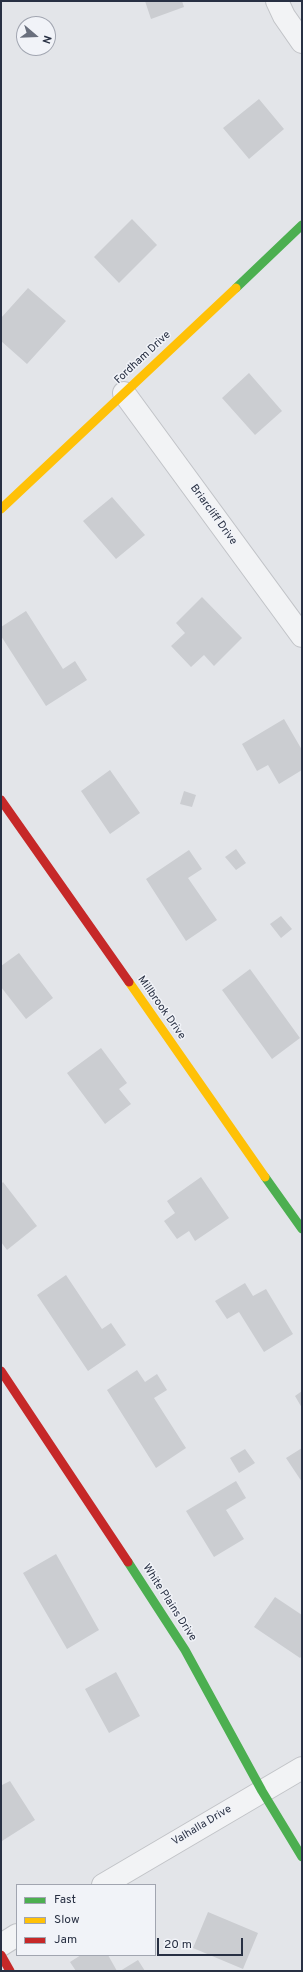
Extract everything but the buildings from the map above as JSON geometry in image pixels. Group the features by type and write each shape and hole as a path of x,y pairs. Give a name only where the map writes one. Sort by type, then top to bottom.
{"street":[{"path":"277,1 284,16 302,42"},
{"name":"Fordham Drive","path":"1,509 302,225"},
{"name":"Briarcliff Drive","path":"124,393 302,636"},
{"name":"Millbrook Drive","path":"1,800 302,1229"},
{"name":"White Plains Drive","path":"1,1372 97,1514 185,1650 262,1791 302,1857"},
{"name":"Valhalla Drive","path":"104,1884 302,1768"},
{"path":"1,1945 16,1937"},
{"path":"1,1955 10,1971"}],"traffic: fast":[{"path":"236,288 302,225"},
{"path":"265,1177 302,1229"},
{"path":"128,1562 185,1650 262,1791 302,1857"}],"traffic: slow":[{"path":"1,509 236,288"},
{"path":"129,982 265,1177"}],"traffic: jam":[{"path":"1,800 129,982"},
{"path":"1,1371 128,1562"},
{"path":"1,1955 10,1971"}]}
